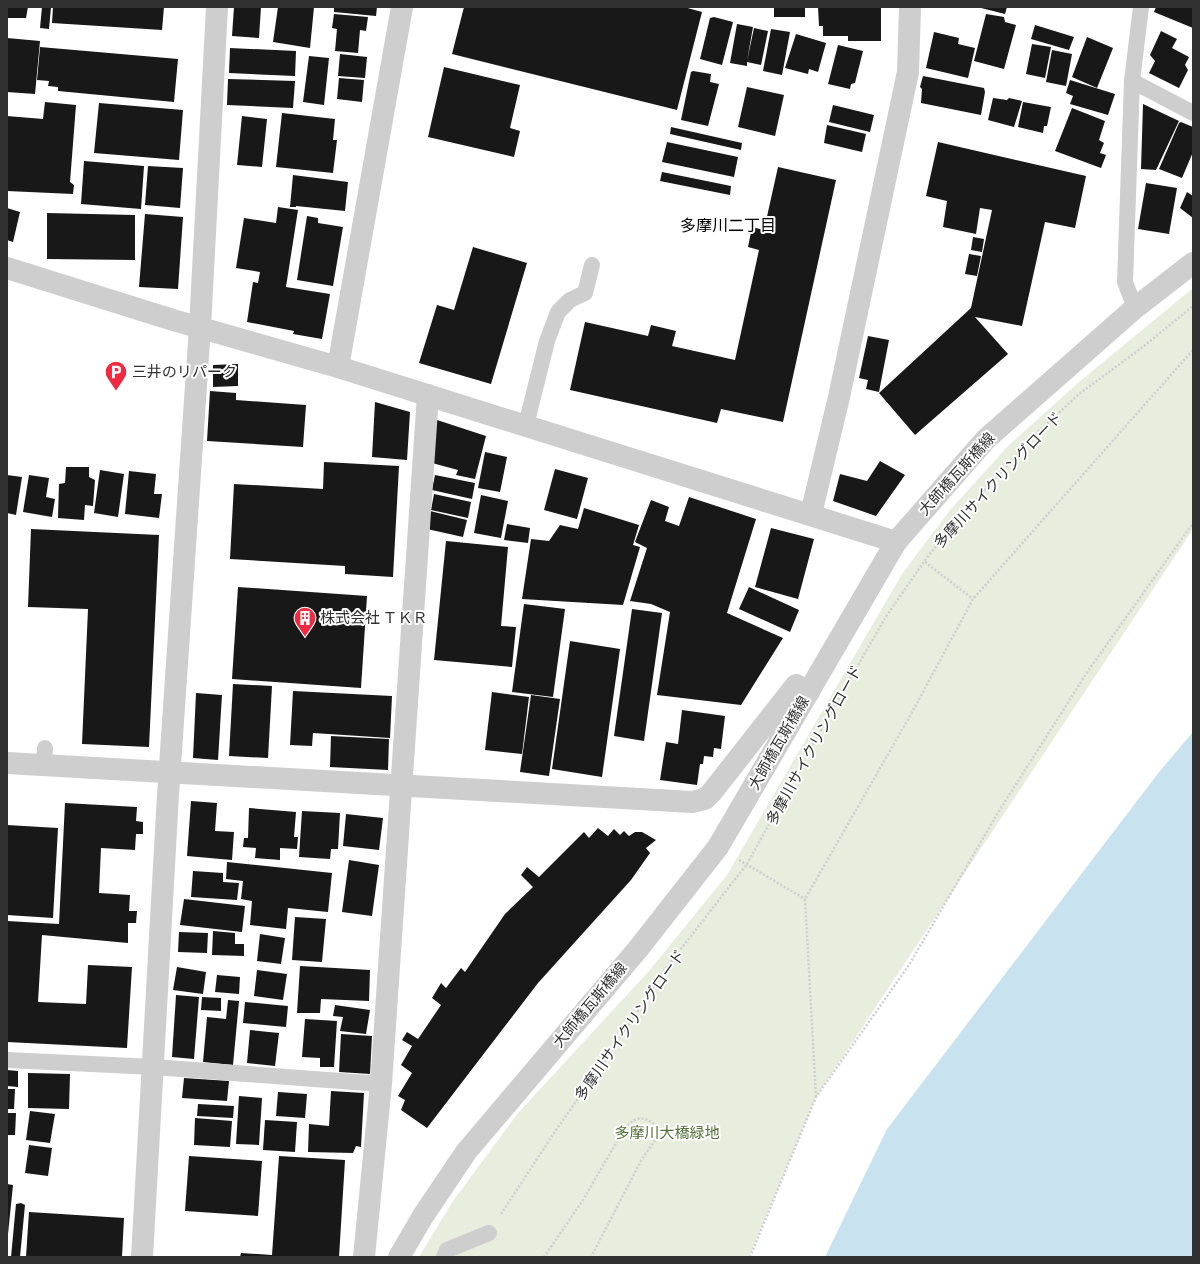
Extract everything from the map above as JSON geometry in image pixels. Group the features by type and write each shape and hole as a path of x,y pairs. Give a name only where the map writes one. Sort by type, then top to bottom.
{"street":[{"path":"142,1257 170,772 200,328 217,7"},
{"path":"338,367 402,7"},
{"path":"811,514 839,397 908,72 910,7"},
{"name":"大師橋瓦斯橋線","path":"399,1257 423,1216 466,1152 638,949 718,847 896,542 986,439 1135,308 1193,263"},
{"path":"7,268 200,328 338,367 811,514 896,542"},
{"path":"364,1257 381,1084 428,395"},
{"path":"7,763 45,756 170,772 692,802 705,799 712,792 796,685 809,692"}],"lane":[{"path":"1135,308 1125,282 1132,81 1141,7"},
{"path":"1132,81 1193,113"},
{"path":"526,426 547,341 558,312 570,300 585,293 592,265"},
{"path":"7,1060 154,1067 381,1084"},
{"path":"444,1257 447,1250 490,1232"}],"path":[{"name":"多摩川サイクリングロード","path":"490,1232 556,1130 609,1055 662,972 747,864 828,717 887,615 925,562 979,496 1033,437 1079,394 1144,346 1193,306"},
{"path":"816,1097 806,899 910,716 973,599 1193,350"},
{"path":"750,1257 816,1097 909,965 999,811 1088,671 1193,523"},
{"path":"925,562 973,599"},
{"path":"747,864 806,899"},
{"path":"544,1257 584,1200 623,1130 632,1121 642,1118 650,1120 657,1126 658,1132 656,1139 642,1158 591,1257"}],"green space":[{"name":"多摩川大橋緑地","path":"1193,288 1193,529 816,1097 749,1257 419,1257 453,1201 518,1113 649,971 727,875 902,574 950,510 1009,445 1079,382"}],"water":[{"path":"1193,732 1193,1257 825,1257 887,1129 1159,772"}],"building":[{"path":"7,7 28,7 26,18 7,18"},
{"path":"42,7 51,7 49,29 40,28"},
{"path":"53,7 164,7 162,30 52,23"},
{"path":"234,7 261,7 259,38 232,36"},
{"path":"278,7 314,7 310,48 273,42"},
{"path":"334,7 377,7 376,16 334,12"},
{"path":"464,7 684,7 702,12 677,110 452,54"},
{"path":"774,7 805,7 805,17 774,17"},
{"path":"818,7 881,7 881,41 848,41 848,36 823,36 823,26 819,26"},
{"path":"977,7 1007,7 1005,14"},
{"path":"1156,7 1193,7 1193,28 1154,12"},
{"path":"334,14 368,17 366,31 360,30 358,53 335,51 337,29 332,28"},
{"path":"986,14 1004,17 1005,22 1016,25 1004,69 974,61"},
{"path":"714,17 733,22 722,65 700,59 710,18"},
{"path":"737,24 753,27 747,61 754,28 768,31 761,65 747,62 747,66 730,63"},
{"path":"1035,25 1074,37 1069,50 1031,39"},
{"path":"771,29 790,32 782,75 763,71"},
{"path":"1161,31 1177,39 1172,48 1189,57 1185,65 1188,70 1179,88 1149,73 1155,61 1150,55"},
{"path":"934,32 959,38 958,44 975,48 968,78 926,68"},
{"path":"796,34 826,43 818,72 809,69 808,74 785,68"},
{"path":"1087,37 1113,48 1097,88 1072,77"},
{"path":"7,38 40,41 35,94 7,92"},
{"path":"1032,44 1051,47 1045,78 1026,74"},
{"path":"838,45 863,51 855,83 851,84 850,89 828,84"},
{"path":"40,47 178,59 174,102 58,91 58,87 48,86 49,81 37,80"},
{"path":"230,48 296,51 295,76 229,73"},
{"path":"1052,50 1072,54 1066,86 1046,82"},
{"path":"340,54 367,57 365,78 338,76"},
{"path":"309,56 329,58 324,105 303,102"},
{"path":"444,67 520,85 510,128 520,131 514,157 428,137"},
{"path":"691,72 711,74 710,82 719,84 708,126 681,120"},
{"path":"923,76 984,88 985,92 981,115 921,103 922,89 920,87"},
{"path":"339,78 364,80 362,102 337,99"},
{"path":"228,79 295,81 293,108 227,105"},
{"path":"1070,80 1115,94 1108,115 1070,104 1073,96 1066,93"},
{"path":"747,87 784,95 775,136 738,127"},
{"path":"993,98 1007,100 1009,98 1022,101 1014,127 988,120"},
{"path":"45,102 76,105 70,182 74,185 73,194 7,191 7,116 43,119"},
{"path":"1023,102 1051,107 1047,126 1044,126 1043,133 1018,127"},
{"path":"99,103 183,110 179,160 94,153"},
{"path":"1143,104 1179,121 1156,170 1141,169"},
{"path":"833,105 874,115 870,132 829,122"},
{"path":"1072,108 1105,121 1099,140 1104,143 1100,153 1106,155 1101,168 1055,151"},
{"path":"282,113 335,119 333,140 337,140 333,173 276,167"},
{"path":"242,116 267,119 262,167 237,165"},
{"path":"1181,122 1193,127 1193,152 1182,178 1159,169 1179,123"},
{"path":"827,125 866,134 862,152 824,143"},
{"path":"671,127 742,143 741,150 670,134"},
{"path":"667,142 738,157 734,177 662,162"},
{"path":"938,142 1086,176 1075,228 1045,222 1022,326 975,317 1008,354 915,435 879,393 971,308 992,210 980,208 976,234 943,227 947,201 926,196"},
{"path":"84,161 144,166 141,209 81,204"},
{"path":"148,166 183,168 180,208 145,205"},
{"path":"778,167 836,180 783,422 721,409 717,423 570,390 585,322 648,336 651,325 676,331 672,346 735,360 759,250 748,247 752,227 764,230"},
{"path":"662,172 731,186 730,195 660,181"},
{"path":"293,175 348,182 345,211 296,206 290,207"},
{"path":"1146,183 1177,188 1169,234 1138,229"},
{"path":"1187,192 1193,196 1193,218 1180,208"},
{"path":"278,207 298,210 286,287 330,294 322,339 293,334 294,331 247,322 253,282 258,283 260,272 236,268 244,218 276,223"},
{"path":"7,208 20,212 13,242 7,240"},
{"path":"47,213 135,215 135,260 47,259"},
{"path":"145,214 183,217 178,289 139,287"},
{"path":"307,216 318,218 318,223 343,227 333,286 297,280"},
{"path":"973,237 984,239 982,252 971,250"},
{"path":"473,247 527,263 491,384 419,363 437,305 454,310"},
{"path":"969,254 981,256 977,276 965,274"},
{"path":"868,336 889,340 879,392 866,389 868,380 859,378"},
{"path":"238,364 238,386 213,387 213,365"},
{"path":"210,391 236,393 236,400 306,405 303,447 207,441"},
{"path":"375,402 410,412 407,460 372,457"},
{"path":"434,419 486,436 475,479 456,475 458,470 432,463"},
{"path":"485,452 507,457 500,492 478,488"},
{"path":"880,461 905,475 876,516 833,501 840,474 867,481"},
{"path":"324,462 399,466 393,577 345,574 345,566 230,559 234,484 323,489"},
{"path":"66,467 89,467 89,477 95,480 93,506 85,505 84,520 58,518 59,484 65,483"},
{"path":"555,469 588,478 577,519 544,510"},
{"path":"100,470 124,474 118,517 94,513"},
{"path":"129,471 156,474 154,494 162,494 159,518 125,514"},
{"path":"7,475 22,477 16,515 7,513"},
{"path":"29,475 49,478 46,497 55,499 52,517 23,512"},
{"path":"435,475 475,483 472,499 432,490"},
{"path":"434,494 471,502 468,518 431,510"},
{"path":"481,495 508,501 501,538 474,533"},
{"path":"689,497 756,519 727,613 783,638 741,705 657,695 670,612 651,604 630,601 647,548 635,542 651,500 669,507 665,521 679,526"},
{"path":"584,508 639,525 633,545 640,547 623,605 522,599 531,539 549,541 560,525 578,529"},
{"path":"430,511 467,520 463,537 427,529"},
{"path":"507,524 530,528 528,543 504,540"},
{"path":"771,528 814,539 798,599 755,587"},
{"path":"31,529 159,535 149,747 82,744 88,609 28,607"},
{"path":"446,541 508,547 501,626 516,627 512,667 434,660"},
{"name":"株式会社 ＴＫＲ","path":"238,587 367,596 361,688 232,679"},
{"path":"749,587 799,610 790,632 739,609"},
{"path":"524,604 565,609 553,697 512,692"},
{"path":"632,609 662,613 644,741 614,736"},
{"path":"570,641 620,649 602,777 552,769"},
{"path":"233,684 272,686 268,758 229,756"},
{"path":"293,691 392,696 390,738 313,733 312,746 290,745"},
{"path":"492,692 529,697 522,754 485,750"},
{"path":"196,693 222,695 218,760 193,758"},
{"path":"531,695 560,699 549,776 520,772"},
{"path":"682,710 725,716 721,749 714,748 713,757 704,756 703,764 700,764 697,785 660,780 666,742 678,744"},
{"path":"331,736 389,739 388,770 330,767"},
{"path":"191,801 217,803 215,831 234,832 232,860 187,856"},
{"path":"65,803 137,807 136,821 143,822 143,834 136,834 135,850 101,848 99,893 130,895 129,911 137,911 136,923 128,923 128,943 42,935 38,1002 86,1004 88,965 132,967 127,1048 7,1042 7,921 59,924"},
{"path":"249,808 296,812 294,837 298,837 297,849 280,848 280,860 255,858 256,848 243,847 244,838 248,838"},
{"path":"302,811 340,813 338,849 331,849 330,859 299,857"},
{"path":"346,814 383,818 379,850 343,846"},
{"path":"7,825 58,828 53,918 7,915"},
{"path":"598,828 608,836 614,829 620,835 624,831 629,836 635,832 642,832 656,840 646,848 650,853 631,880 538,983 427,1128 401,1110 405,1100 398,1096 412,1073 401,1065 412,1046 402,1040 407,1032 418,1039 441,1005 432,998 441,983 446,988 461,968 465,972 505,914 533,887 521,875 527,867 539,877 584,832 589,838"},
{"path":"349,860 379,865 372,916 342,912"},
{"path":"227,862 332,873 328,912 288,908 286,929 250,925 252,901 241,899 243,881 226,879"},
{"path":"193,871 223,873 223,882 239,883 237,900 191,897"},
{"path":"184,899 245,906 242,932 180,925"},
{"path":"295,917 326,919 322,962 292,960"},
{"path":"213,931 235,933 235,944 244,944 244,956 212,955"},
{"path":"179,932 208,933 207,953 178,952"},
{"path":"260,934 285,938 281,964 257,961"},
{"path":"300,966 370,970 369,1001 321,999 320,1013 297,1013"},
{"path":"177,967 206,972 203,994 173,990"},
{"path":"257,970 287,974 283,1000 254,996"},
{"path":"217,975 240,977 239,994 215,992"},
{"path":"176,995 199,997 194,1059 172,1057"},
{"path":"202,997 221,998 221,1011 201,1010"},
{"path":"228,1000 239,1001 233,1065 203,1062 207,1017 226,1019"},
{"path":"245,1002 288,1006 286,1027 243,1023"},
{"path":"335,1005 370,1010 366,1034 340,1031 343,1017 333,1016"},
{"path":"305,1019 337,1021 334,1067 320,1067 320,1058 302,1057"},
{"path":"250,1030 279,1033 275,1066 247,1063"},
{"path":"341,1034 372,1036 370,1074 339,1072"},
{"path":"7,1070 18,1071 18,1087 7,1086"},
{"path":"28,1073 70,1074 69,1109 28,1108"},
{"path":"184,1078 229,1081 227,1101 182,1098"},
{"path":"7,1089 15,1089 14,1109 7,1109"},
{"path":"331,1091 364,1093 361,1147 356,1146 353,1153 308,1152 309,1124 329,1126"},
{"path":"278,1092 307,1094 305,1118 276,1116"},
{"path":"239,1096 262,1098 259,1145 236,1144"},
{"path":"198,1104 234,1106 233,1118 197,1116"},
{"path":"30,1111 55,1114 50,1143 26,1140"},
{"path":"7,1113 16,1113 15,1135 7,1135"},
{"path":"195,1118 232,1121 230,1147 194,1145"},
{"path":"265,1120 297,1122 295,1152 263,1150"},
{"path":"29,1145 52,1148 48,1176 25,1173"},
{"path":"189,1156 262,1161 258,1216 185,1211"},
{"path":"279,1156 345,1160 339,1257 240,1257 241,1253 272,1255"},
{"path":"7,1184 13,1185 8,1234 7,1234"},
{"path":"21,1203 25,1205 20,1257 11,1257 16,1204"},
{"path":"29,1212 124,1218 122,1257 26,1257"}],"place":[{"name":"三井のリパーク","path":"116,392"},
{"name":"株式会社 ＴＫＲ","path":"305,638"}],"district":[{"name":"多摩川二丁目","path":"728,225"}]}
